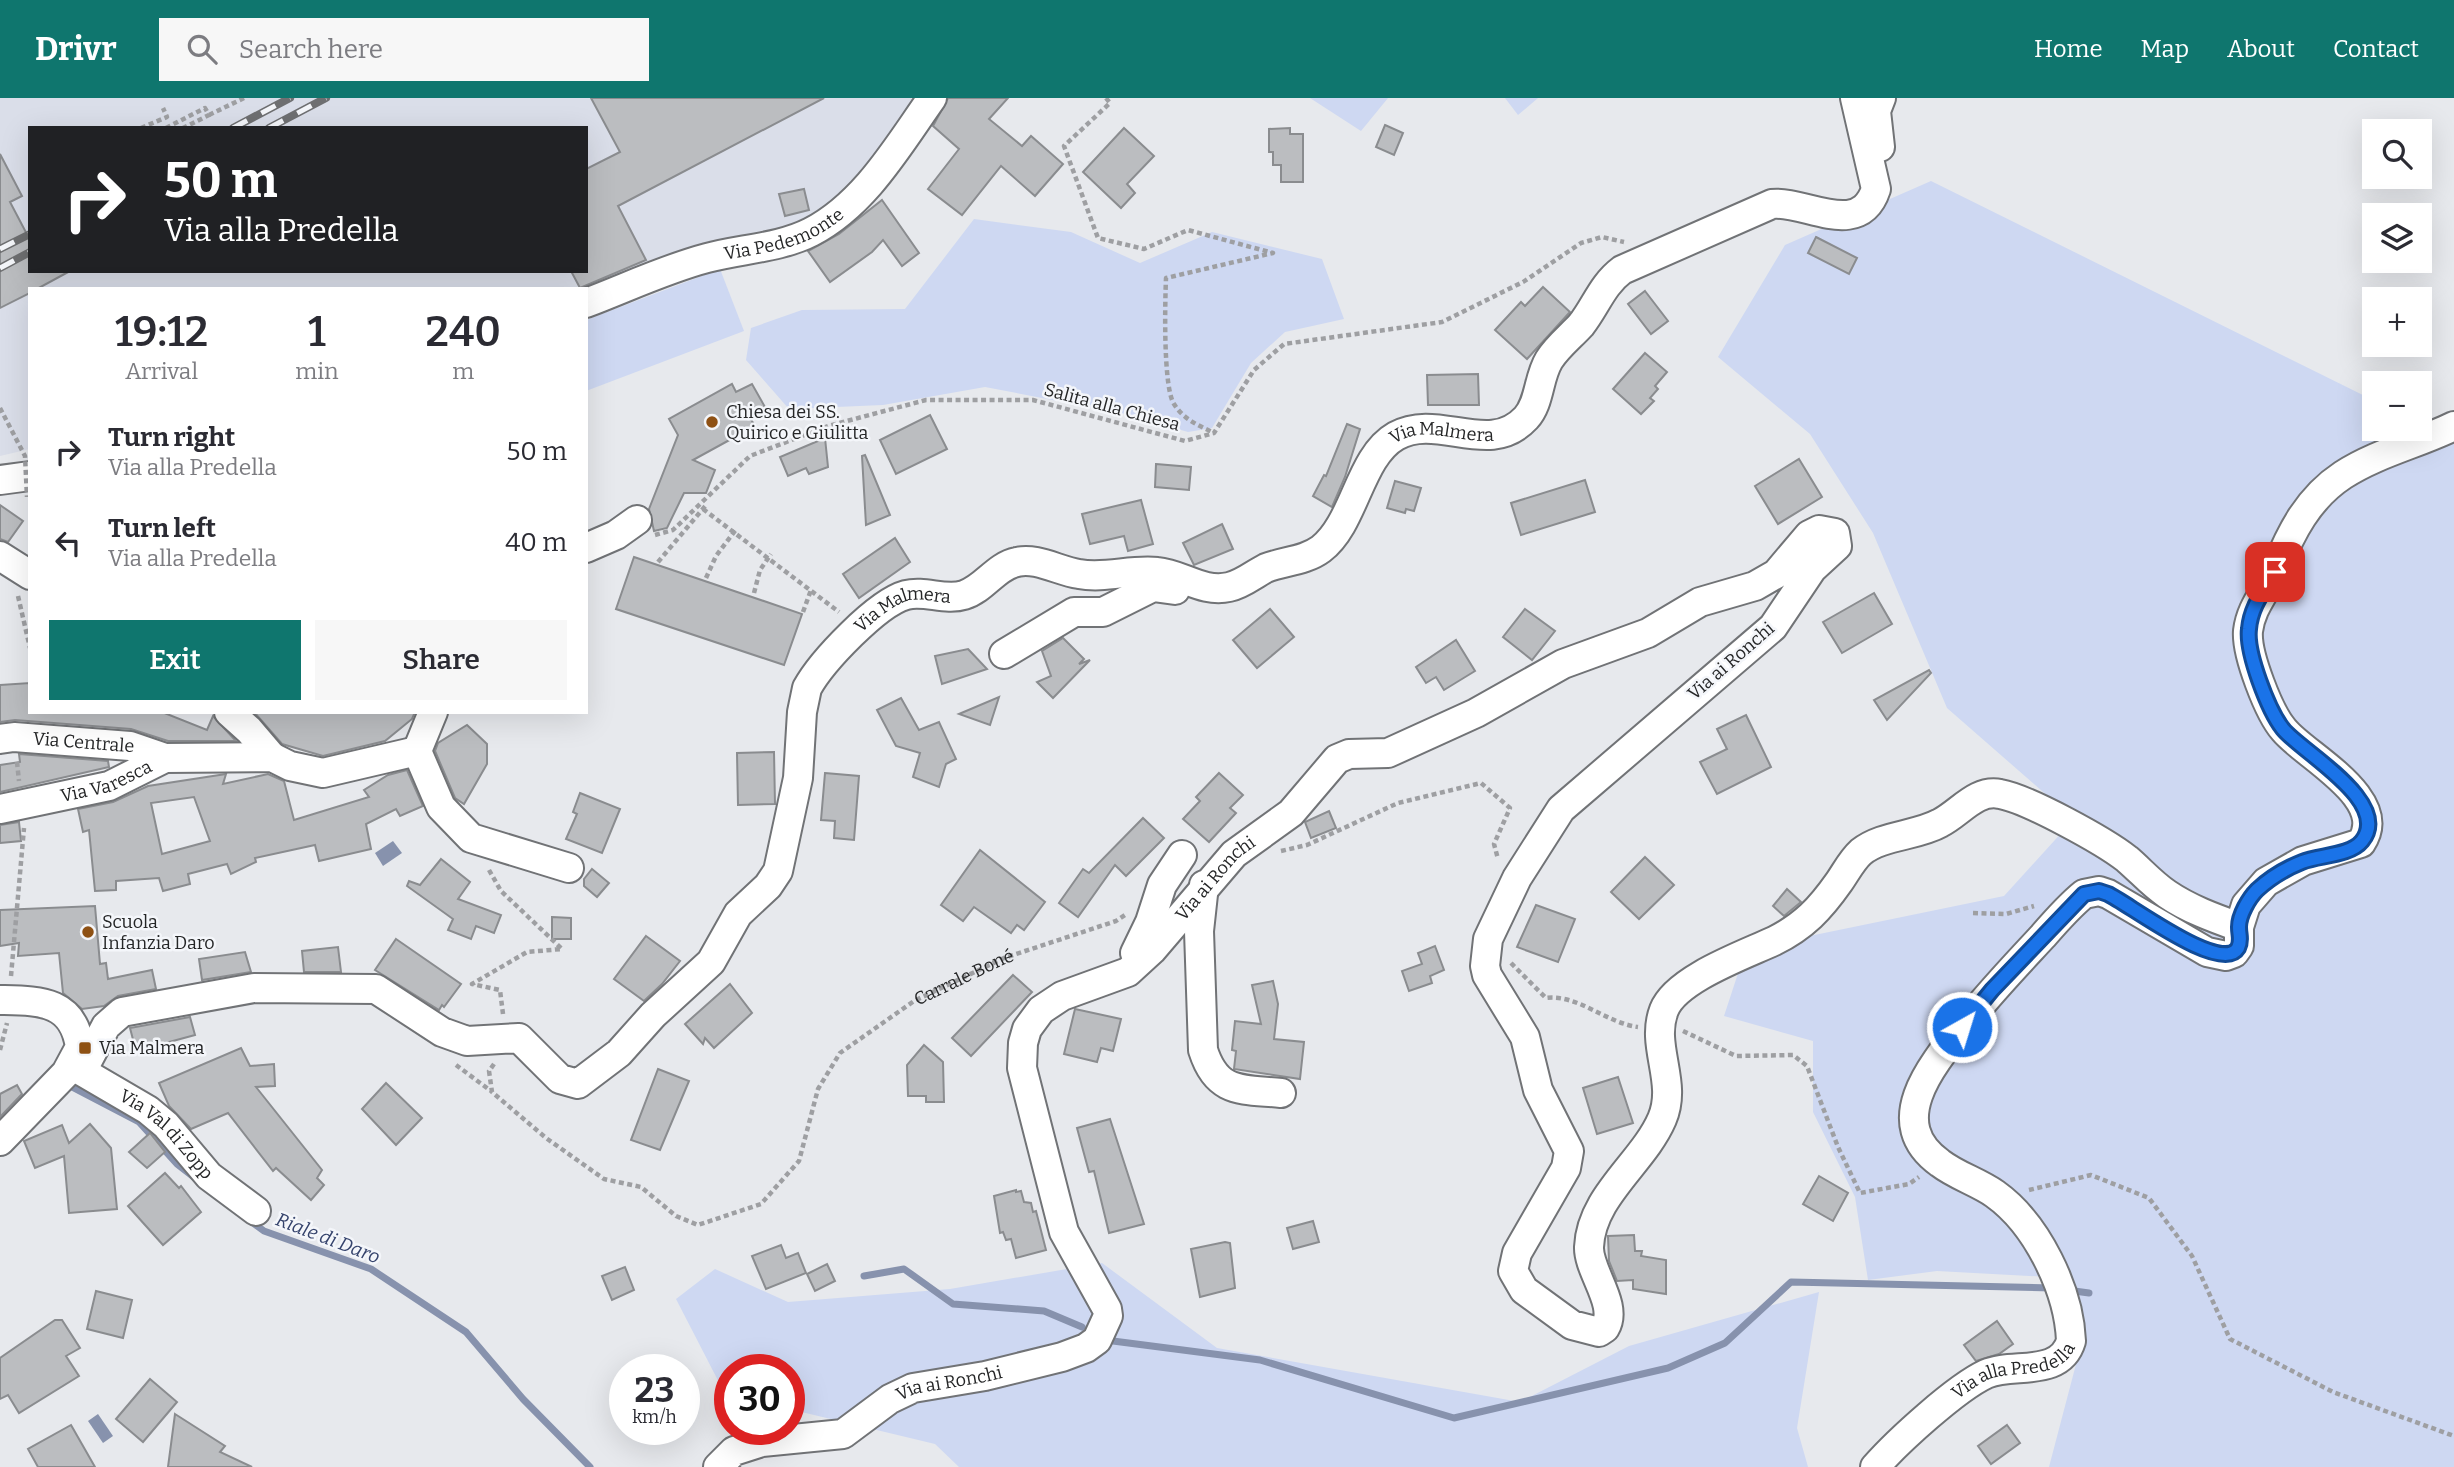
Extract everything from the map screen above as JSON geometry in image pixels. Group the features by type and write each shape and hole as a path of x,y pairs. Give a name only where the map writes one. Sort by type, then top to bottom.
{"street":[{"name":"Via Pedemonte","path":"588,302 667,270 706,258 790,240 812,231 850,203 877,176 932,98"},
{"path":"1855,98 1859,125 1871,161 1874,194 1884,190 1888,175 1880,146 1876,111 1881,98"},
{"name":"Via Malmera","path":"66,1071 88,1059 106,1026 122,1012 254,988 376,989 442,1032 467,1041 519,1038 560,1080 573,1084 583,1082 619,1053 653,1015 711,962 738,914 768,886 778,872 796,791 802,712 807,688 820,670 881,608 899,598 920,593 961,596 977,589 1010,564 1024,561 1096,576 1160,572 1212,588 1236,585 1265,569 1319,551 1335,535 1378,454 1399,435 1424,429 1492,437 1518,426 1531,412 1550,358 1582,323 1606,283 1622,270 1772,204 1795,204 1838,217 1861,209 1874,194"},
{"name":"Via alla Predella","path":"1875,1467 1969,1384 2000,1370 2043,1366 2061,1356 2071,1341 2063,1300 2050,1262 2029,1228 2015,1211 1994,1193 1939,1163 1921,1142 1913,1117 1922,1083 1932,1065 1992,990 2084,894 2099,891 2108,894 2191,944 2216,955 2234,953 2241,937 2239,927 2246,905 2266,882 2304,861 2356,847 2364,838 2367,829 2364,809 2355,795 2328,766 2284,731 2271,709 2248,640 2256,603 2275,572 2291,533 2315,498 2327,486 2375,457 2454,426"},
{"path":"0,480 28,486"},
{"path":"588,547 612,537 637,520"},
{"name":"Via ai Ronchi","path":"718,1467 734,1451 754,1444 843,1434 901,1392 985,1376 1062,1357 1093,1344 1105,1325 1107,1309 1063,1232 1021,1057 1027,1029 1052,1000 1128,972 1152,950 1204,885 1234,853 1292,813 1337,759 1349,754 1388,752 1476,713 1563,664 1648,633 1700,602 1755,586 1776,574 1809,535 1819,530 1835,533 1838,537 1834,550 1812,569 1773,626 1561,809 1517,878 1488,939 1485,971 1525,1037 1538,1090 1569,1152 1566,1168 1517,1253 1513,1271 1524,1290 1572,1325 1590,1332 1599,1332 1608,1323 1605,1300 1589,1248 1596,1219 1661,1122 1667,1106 1668,1076 1660,1022 1668,1003 1690,983 1803,926 1822,906 1863,850 1928,829 1948,819 1978,797 1996,793 2025,803 2116,851 2151,882 2183,904 2239,927"},
{"path":"1004,654 1074,612 1103,612 1153,587 1161,586 1205,595 1212,588"},
{"path":"231,714 272,757"},
{"path":"434,714 417,751 441,807 471,838 569,868"},
{"name":"Via Centrale","path":"7,738 130,746 166,758"},
{"name":"Via Varesca","path":"11,807 108,786 166,758 272,757 290,766 323,773 417,751"},
{"path":"1128,972 1150,922 1162,885 1182,855"},
{"path":"1204,885 1199,930 1203,1050 1206,1061 1217,1079 1226,1085 1281,1093"},
{"path":"0,1140 66,1071 79,1047 73,1020 64,1013 48,1004 5,990"},
{"name":"Via Val di Zopp","path":"66,1071 148,1110 166,1125 209,1176 256,1211"}],"path":[{"path":"186,126 244,98"},
{"path":"1106,98 1110,103 1064,146 1098,238 1144,249 1188,230 1273,253 1166,278 1163,326 1172,402 1187,420 1214,433 1254,370 1284,344 1442,322 1523,282 1581,243 1602,237 1622,241 1655,257"},
{"path":"146,126 167,117 163,108"},
{"path":"170,126 205,108 209,115"},
{"name":"Salita alla Chiesa","path":"612,537 665,535 750,456 777,443 828,426 926,400 1033,400 1185,441 1214,433"},
{"path":"0,408 25,456 28,478"},
{"path":"658,562 707,504"},
{"path":"703,509 770,556 860,628"},
{"path":"706,578 716,556 735,530"},
{"path":"754,593 760,570 770,556"},
{"path":"13,564 28,639"},
{"path":"803,612 811,590"},
{"path":"5,990 25,831 11,807 7,738"},
{"path":"1272,851 1288,851 1307,845 1398,803 1481,783 1510,808 1505,825 1494,844 1500,868"},
{"path":"471,838 501,891 562,949 527,952 472,984 500,990 504,1023"},
{"name":"Carrale Boné","path":"463,1072 604,1180 641,1187 676,1216 698,1225 761,1204 799,1161 818,1089 840,1053 914,1001 1004,958 1116,921 1127,914"},
{"path":"0,1051 6,1030"},
{"path":"492,1092 489,1070 502,1060"}],"shaded area":[{"path":"0,98 934,98 812,231 588,288 28,287 28,449 0,456"},
{"path":"1310,98 1388,98 1361,131"},
{"path":"1505,98 1538,98 1518,115"},
{"path":"1931,181 2362,395 2362,441 2432,441 2432,423 2454,431 2454,1467 2049,1467 2080,1349 2068,1278 1937,1271 1868,1280 1855,1197 1813,1112 1813,1041 1724,1016 1746,949 2004,896 2074,819 1947,708 1873,533 1810,434 1718,357 1785,245"},
{"path":"974,219 1071,232 1140,263 1212,232 1322,259 1344,319 1285,332 1251,363 1212,428 1188,432 1125,414 985,387 883,405 789,409 746,360 751,328 802,310 905,309"},
{"path":"720,269 744,331 588,390 588,319"},
{"path":"393,841 402,853 383,866 375,853"},
{"path":"1102,1263 1217,1348 1520,1402 1629,1346 1819,1292 1797,1428 1808,1467 959,1467 935,1444 805,1413 805,1354 714,1354 714,1373 676,1299 715,1269 788,1302 950,1289"},
{"path":"98,1414 113,1436 103,1443 88,1421"}],"building":[{"path":"591,98 824,98 618,206 646,260 579,287 572,273 588,273 588,168 620,152"},
{"path":"948,98 1008,98 989,119 1022,146 1031,136 1063,164 1035,196 1001,166 962,215 928,189 959,149 933,126"},
{"path":"1385,125 1403,133 1394,155 1376,147"},
{"path":"1124,128 1154,156 1127,184 1135,193 1121,208 1083,172"},
{"path":"1290,128 1290,134 1303,134 1303,182 1281,182 1281,165 1273,165 1273,152 1269,152 1269,129"},
{"path":"0,154 22,196 10,202 28,236 28,273 66,273 41,287 28,287 28,294 0,308"},
{"path":"804,189 809,210 785,216 779,194"},
{"path":"882,200 919,253 902,266 883,240 872,252 830,282 808,251 839,234"},
{"path":"1816,237 1857,258 1849,274 1808,253"},
{"path":"1543,287 1570,312 1527,359 1495,330 1521,302 1525,306"},
{"path":"1645,291 1668,321 1651,334 1628,304"},
{"path":"1645,353 1667,372 1655,386 1658,389 1650,398 1654,401 1641,414 1613,389"},
{"path":"1478,374 1479,405 1428,405 1427,375"},
{"path":"732,384 736,392 752,384 765,407 749,416 755,426 693,460 715,470 706,493 684,493 667,528 654,531 649,509 678,435 669,419"},
{"path":"930,415 947,449 896,474 880,440"},
{"path":"1347,424 1360,429 1332,507 1313,496 1324,475 1326,476"},
{"path":"825,438 828,467 809,474 806,468 788,476 780,457"},
{"path":"865,455 890,515 866,525 862,456"},
{"path":"1799,459 1822,497 1778,524 1755,486"},
{"path":"1156,464 1191,467 1189,490 1155,487"},
{"path":"1585,480 1595,512 1521,535 1511,503"},
{"path":"1395,481 1421,488 1414,511 1406,509 1405,513 1387,508"},
{"path":"1141,500 1153,544 1128,551 1124,536 1090,544 1082,514"},
{"path":"0,505 23,521 8,542 0,539"},
{"path":"1222,524 1233,549 1194,565 1183,543"},
{"path":"895,538 910,562 859,598 843,574"},
{"path":"634,557 802,614 784,665 616,609"},
{"path":"1874,593 1892,624 1842,653 1823,622"},
{"path":"1270,609 1294,637 1257,668 1233,640"},
{"path":"1525,609 1555,631 1532,660 1503,637"},
{"path":"1063,638 1084,659 1079,664 1090,660 1053,698 1037,682 1051,676 1042,651"},
{"path":"1456,640 1475,671 1444,690 1436,677 1426,683 1416,667"},
{"path":"968,649 987,669 942,684 935,656"},
{"path":"1929,670 1931,673 1887,720 1874,700"},
{"path":"28,683 28,714 167,714 207,730 213,716 236,741 168,741 131,729 15,720 0,722 0,685"},
{"path":"999,697 990,725 959,714"},
{"path":"901,698 919,730 939,722 956,759 946,764 939,787 913,777 920,753 896,746 877,710"},
{"path":"256,714 414,714 412,719 385,741 323,756 282,744"},
{"path":"1746,715 1771,767 1717,794 1700,762 1727,749 1717,729"},
{"path":"467,725 487,744 487,764 464,804 455,798 435,751 438,743"},
{"path":"774,752 775,804 738,805 737,753"},
{"path":"19,754 108,761 109,767 0,792 0,765 20,762"},
{"path":"407,770 423,806 400,816 396,809 366,824 371,849 319,861 315,845 255,858 256,862 231,874 227,864 188,874 190,884 163,891 159,878 116,881 116,890 95,891 89,830 83,832 78,809 113,802 148,786 226,774 223,784 268,774 284,781 294,820 369,797 364,790 388,775","holes":["194,797 210,841 162,854 151,803"]},
{"path":"825,773 859,776 854,840 834,838 835,821 821,820"},
{"path":"1219,773 1243,795 1230,808 1236,813 1209,842 1183,819 1200,801 1196,797"},
{"path":"580,793 620,809 602,853 566,839 577,814 573,812"},
{"path":"1329,811 1336,828 1311,838 1305,822"},
{"path":"1143,818 1164,838 1126,876 1115,865 1078,917 1059,903 1083,869 1089,873"},
{"path":"19,822 21,841 0,843 0,825"},
{"path":"980,850 1045,902 1024,930 1017,925 1011,933 974,907 963,921 941,905"},
{"path":"1645,857 1674,885 1639,919 1611,892"},
{"path":"441,859 470,882 458,899 501,915 494,933 476,926 471,939 448,930 453,919 407,886 409,881 420,885"},
{"path":"592,869 609,883 597,897 584,886 584,879"},
{"path":"1787,889 1801,902 1784,916 1773,906"},
{"path":"1536,905 1575,919 1558,962 1517,947"},
{"path":"95,906 100,964 106,963 108,979 152,970 156,989 118,996 104,1006 82,1009 63,993 59,953 18,956 19,943 0,946 0,910"},
{"path":"552,917 571,918 571,939 552,939"},
{"path":"646,936 680,961 644,1001 614,979"},
{"path":"396,939 461,984 444,1007 442,1005 439,1010 375,970"},
{"path":"1435,946 1444,970 1430,976 1432,983 1409,991 1402,971 1422,964 1418,953"},
{"path":"338,947 341,972 304,972 302,951"},
{"path":"245,952 251,972 202,980 199,959"},
{"path":"1013,975 1032,992 971,1056 952,1038"},
{"path":"1273,981 1278,1004 1274,1039 1304,1042 1300,1079 1234,1069 1236,1051 1232,1050 1235,1021 1261,1024 1252,985"},
{"path":"730,984 752,1013 714,1048 705,1038 703,1044 685,1024"},
{"path":"1075,1009 1121,1019 1113,1051 1101,1048 1097,1062 1064,1054"},
{"path":"190,1017 195,1035 136,1051 130,1028"},
{"path":"924,1045 943,1062 944,1102 926,1102 926,1096 908,1096 907,1065"},
{"path":"241,1048 250,1066 274,1064 275,1086 256,1087 322,1170 317,1178 324,1185 311,1200 276,1168 273,1171 228,1113 191,1129 169,1106 159,1083"},
{"path":"658,1069 689,1081 660,1150 631,1140"},
{"path":"1618,1077 1633,1123 1597,1134 1583,1088"},
{"path":"386,1083 422,1118 396,1145 362,1109"},
{"path":"17,1085 22,1094 0,1117 0,1094"},
{"path":"1110,1119 1144,1224 1109,1233 1094,1171 1089,1172 1077,1128"},
{"path":"90,1124 111,1148 117,1209 69,1213 64,1156 35,1168 24,1141 62,1125 69,1143"},
{"path":"150,1133 165,1152 147,1168 129,1152"},
{"path":"165,1173 179,1188 181,1186 201,1212 163,1245 128,1206"},
{"path":"1819,1176 1848,1193 1833,1221 1803,1204"},
{"path":"1021,1191 1024,1202 1031,1203 1033,1212 1036,1211 1046,1250 1016,1258 1011,1239 1006,1240 1003,1232 1000,1233 994,1196"},
{"path":"1313,1221 1319,1242 1293,1249 1287,1228"},
{"path":"1634,1235 1635,1251 1642,1251 1641,1256 1666,1260 1666,1294 1633,1289 1633,1280 1617,1281 1609,1261 1608,1236"},
{"path":"1230,1243 1235,1288 1200,1297 1191,1249"},
{"path":"781,1245 786,1258 798,1253 806,1273 766,1289 752,1256"},
{"path":"827,1264 835,1281 815,1291 807,1274"},
{"path":"625,1267 634,1290 612,1300 602,1276"},
{"path":"96,1291 132,1300 123,1338 87,1329"},
{"path":"55,1320 62,1320 80,1348 66,1356 79,1376 19,1413 8,1395 0,1399 0,1358"},
{"path":"1997,1321 2013,1344 1999,1354 1976,1361 1964,1345"},
{"path":"150,1379 177,1402 143,1442 116,1419"},
{"path":"175,1414 225,1446 220,1452 252,1467 168,1467"},
{"path":"71,1425 95,1467 38,1467 28,1449"},
{"path":"2007,1425 2020,1443 1991,1464 1978,1446"}],"waterway":[{"name":"Riale di Daro","path":"70,1086 139,1122 177,1164 195,1178"},
{"name":"Riale di Daro","path":"249,1220 264,1231 371,1269 466,1332 523,1399 590,1467"},
{"path":"864,1276 904,1269 953,1304 1044,1311 1082,1327"},
{"path":"1113,1341 1260,1360 1454,1418 1668,1368 1725,1343 1791,1282 2052,1288"},
{"path":"2067,1290 2089,1293"}],"railway":[{"path":"237,126 290,98"},
{"path":"273,126 326,98"},
{"path":"0,249 28,235"},
{"path":"0,268 28,253"}],"place":[{"name":"Chiesa dei SS. Quirico e Giulitta","path":"712,422"},
{"name":"Scuola Infanzia Daro","path":"88,932"},
{"name":"Via Malmera","path":"85,1048"}],"route":[{"path":"1962,1027 1992,990 2084,894 2099,891 2108,894 2191,944 2207,952 2226,956 2234,953 2239,946 2239,927 2246,905 2266,882 2304,861 2356,847 2361,843 2367,829 2364,809 2328,766 2284,731 2271,709 2250,648 2250,619 2262,591 2275,572"}]}
